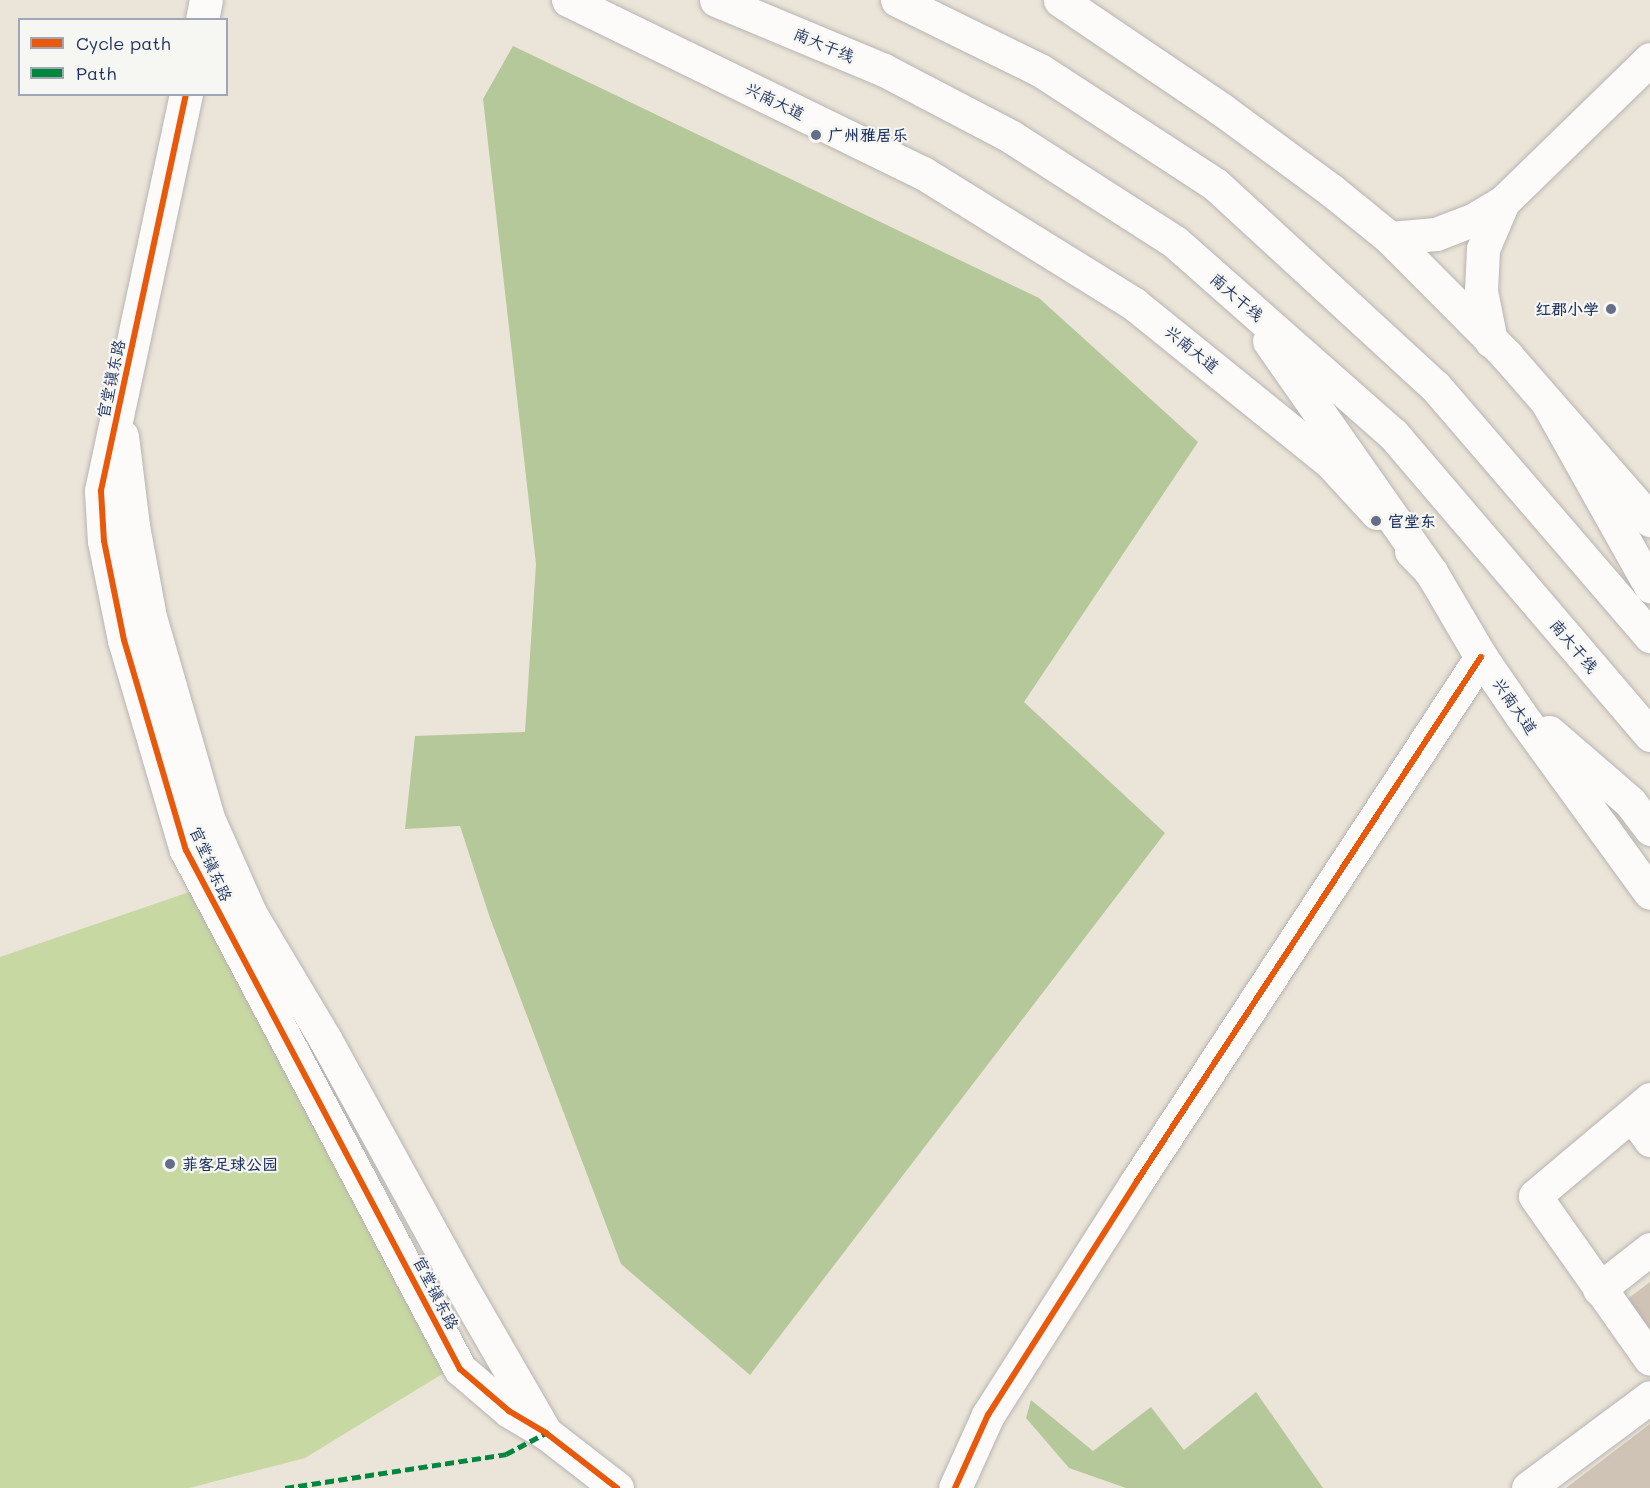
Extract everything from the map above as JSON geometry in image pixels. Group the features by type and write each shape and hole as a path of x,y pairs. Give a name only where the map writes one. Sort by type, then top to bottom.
{"main road":[{"path":"202,18 206,0"},
{"name":"兴南大道","path":"568,0 923,173 1134,304 1331,463 1431,572 1480,657 1650,893"},
{"path":"613,0 641,34"},
{"name":"南大干线","path":"716,0 884,70 1010,136 1175,242 1393,434 1650,735"},
{"path":"897,0 1040,70 1215,184 1435,386 1650,636"},
{"path":"1067,2 1230,116 1331,190 1390,238 1491,341 1650,519"},
{"path":"1390,238 1436,234 1473,220 1503,202 1650,59"},
{"name":"官堂镇东路","path":"186,96 101,491 104,541 124,640 186,850 460,1369 509,1412 546,1433 617,1488"},
{"path":"1491,341 1481,291 1483,249 1503,202"},
{"path":"1239,298 1431,572"},
{"path":"1548,404 1650,586"},
{"name":"官堂镇东路","path":"118,411 133,526 150,617 208,818 250,913 324,1039 457,1280 546,1433"},
{"path":"955,1488 988,1415 1480,657"},
{"path":"1509,698 1630,802 1650,829"},
{"path":"1644,1118 1535,1197 1650,1359"},
{"path":"1599,1289 1650,1249"},
{"path":"1528,1488 1650,1397"}],"green space":[{"path":"513,46 1039,298 1198,442 1024,702 1165,833 750,1375 621,1264 490,918 460,826 405,829 415,736 525,732 536,564 483,99"},
{"name":"菲客足球公园","path":"198,889 447,1371 305,1458 189,1488 0,1488 0,957"},
{"path":"1256,1392 1323,1488 1126,1488 1069,1468 1026,1418 1031,1400 1093,1451 1151,1407 1184,1450"}],"building":[{"path":"1650,1282 1650,1332 1626,1300"},
{"path":"1650,1424 1650,1488 1566,1488"}],"marked path":[{"path":"285,1488 506,1454 546,1433"}],"cycle path":[{"path":"186,96 101,491 104,541 124,640 186,850 460,1369 509,1411 546,1433 617,1488"},
{"path":"955,1488 988,1415 1137,1181 1481,657"}],"place":[{"name":"广州雅居乐","path":"816,135"},
{"name":"红郡小学","path":"1611,309"},
{"name":"官堂东","path":"1376,521"},
{"name":"菲客足球公园","path":"170,1164"}]}
